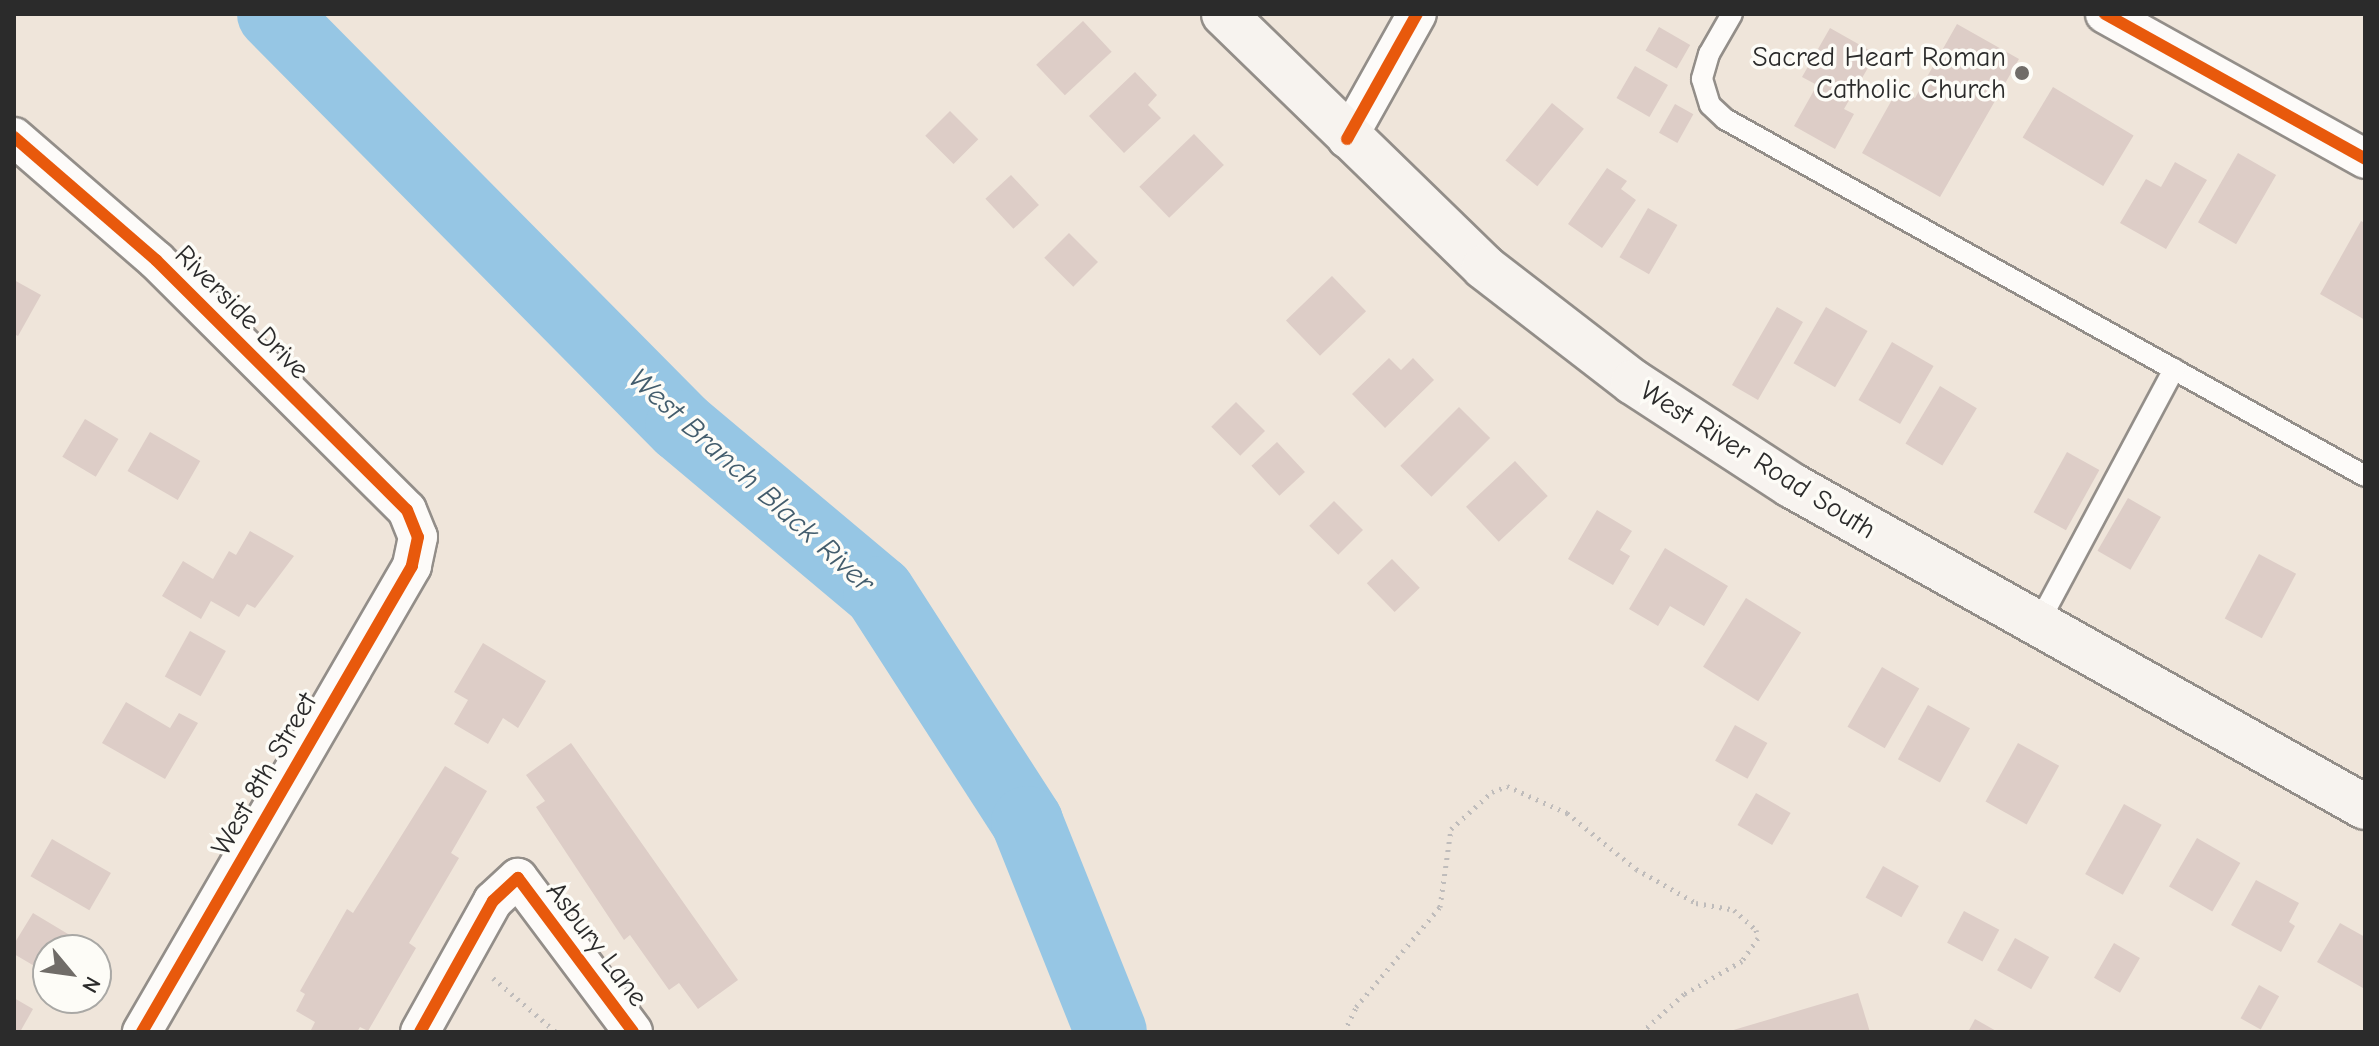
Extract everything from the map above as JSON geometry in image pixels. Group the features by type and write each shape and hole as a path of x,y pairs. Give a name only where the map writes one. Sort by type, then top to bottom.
{"main road":[{"name":"West River Road South","path":"1224,14 1347,139 1484,267 1633,382 1791,485 2365,807"}],"street":[{"path":"1347,139 1417,14"},
{"path":"2105,14 2365,159"},
{"name":"Riverside Drive","path":"14,137 167,271 407,510 418,537"},
{"name":"West 8th Street","path":"142,1032 412,566 418,537"},
{"name":"Asbury Lane","path":"420,1032 493,901 518,878 633,1032"}],"lane":[{"path":"1732,14 1709,54 1702,79 1710,105 1725,119 2365,476"},
{"path":"2038,624 2174,369"}],"path":[{"path":"1344,1032 1356,1007 1440,907 1451,829 1492,792 1507,786 1567,813 1636,869 1696,903 1734,910 1756,930 1758,938 1742,961 1684,994 1642,1032"},
{"path":"487,973 556,1032"}],"building":[{"path":"1083,21 1112,52 1065,95 1036,65"},
{"path":"1957,24 2019,59 1940,197 1862,153 1898,89 1915,98"},
{"path":"1659,27 1690,45 1677,68 1646,50"},
{"path":"1830,28 1876,54 1844,109 1854,114 1835,149 1794,126 1817,85 1802,77"},
{"path":"1635,66 1668,85 1649,117 1616,98"},
{"path":"1135,72 1157,95 1148,105 1161,118 1124,153 1089,116"},
{"path":"2053,87 2134,135 2103,186 2023,138"},
{"path":"1552,103 1584,129 1537,186 1505,161"},
{"path":"1675,104 1693,114 1677,143 1659,133"},
{"path":"950,111 978,139 954,164 925,136"},
{"path":"1194,134 1224,165 1169,218 1139,187"},
{"path":"2238,153 2276,175 2236,244 2198,222"},
{"path":"2175,162 2207,180 2166,249 2120,223 2146,179 2161,187"},
{"path":"1607,168 1627,181 1621,189 1636,200 1602,248 1568,224"},
{"path":"1011,175 1039,205 1013,229 985,199"},
{"path":"1648,208 1677,225 1649,274 1620,257"},
{"path":"2361,221 2365,223 2365,320 2320,294"},
{"path":"1069,233 1098,262 1073,287 1044,258"},
{"path":"1332,276 1366,311 1320,356 1286,320"},
{"path":"14,280 41,295 18,336 14,334"},
{"path":"1777,307 1803,322 1758,400 1732,385"},
{"path":"1826,307 1868,331 1835,387 1794,363"},
{"path":"1892,342 1934,366 1900,424 1858,400"},
{"path":"1389,358 1401,370 1413,358 1434,380 1385,428 1352,394"},
{"path":"1940,386 1977,408 1942,466 1905,443"},
{"path":"1236,402 1265,431 1240,456 1211,427"},
{"path":"1459,407 1490,438 1431,497 1400,466"},
{"path":"85,419 118,439 96,477 62,457"},
{"path":"150,432 200,461 178,500 128,471"},
{"path":"1277,442 1305,472 1279,496 1251,466"},
{"path":"2067,452 2099,470 2066,530 2034,512"},
{"path":"1515,461 1548,496 1499,542 1466,507"},
{"path":"2128,498 2161,517 2130,570 2098,551"},
{"path":"1334,501 1363,530 1338,555 1309,526"},
{"path":"1597,510 1632,531 1620,550 1630,556 1613,585 1568,559"},
{"path":"250,531 294,556 255,608 247,604 239,617 211,601 201,619 162,596 183,561 213,579 229,551 236,555"},
{"path":"1665,548 1728,586 1704,626 1670,606 1658,626 1629,609"},
{"path":"2259,554 2296,574 2262,638 2225,618"},
{"path":"1392,559 1420,588 1395,612 1367,583"},
{"path":"1746,598 1801,632 1758,701 1703,667"},
{"path":"190,631 226,651 201,696 165,676"},
{"path":"483,643 546,681 518,728 503,718 488,744 454,724 468,700 454,692"},
{"path":"1882,667 1919,689 1885,748 1848,727"},
{"path":"126,702 170,728 179,713 198,723 165,779 102,743"},
{"path":"1928,705 1970,728 1940,782 1898,759"},
{"path":"1735,725 1767,743 1747,779 1715,761"},
{"path":"571,743 738,980 698,1009 679,983 669,990 630,935 624,940 536,807 545,801 526,775"},
{"path":"2018,743 2059,766 2027,824 1986,802"},
{"path":"445,766 487,791 451,853 459,858 409,943 416,948 368,1031 360,1027 357,1032 310,1032 315,1022 296,1011 305,994 300,991 347,909 353,913"},
{"path":"1756,793 1791,813 1772,845 1738,825"},
{"path":"2124,804 2162,825 2123,895 2085,874"},
{"path":"2197,838 2240,863 2212,911 2169,886"},
{"path":"52,839 111,873 89,910 30,876"},
{"path":"1883,866 1919,886 1901,917 1866,897"},
{"path":"2256,880 2299,903 2289,922 2295,926 2281,952 2231,925"},
{"path":"1964,911 1999,930 1982,962 1947,943"},
{"path":"33,913 68,934 32,934 32,965 14,954 14,944"},
{"path":"2340,923 2365,937 2363,988 2317,962"},
{"path":"2015,938 2049,957 2031,989 1997,970"},
{"path":"2114,943 2140,958 2120,993 2094,978"},
{"path":"2259,985 2279,996 2261,1029 2241,1018"},
{"path":"1858,993 1870,1032 1730,1032 1730,1031"},
{"path":"14,998 32,1011 20,1032 14,1032"},
{"path":"1975,1019 1998,1032 1968,1032"}],"waterway":[{"name":"West Branch Black River","path":"273,14 681,426 879,592 1027,822 1111,1032"}],"cycle path":[{"path":"1347,139 1417,14"},
{"path":"2105,14 2365,159"},
{"path":"14,137 156,260 407,510 418,537 412,566 142,1032"},
{"path":"420,1032 493,901 518,878 633,1032"}],"place":[{"name":"Sacred Heart Roman Catholic Church","path":"2022,73"}]}
